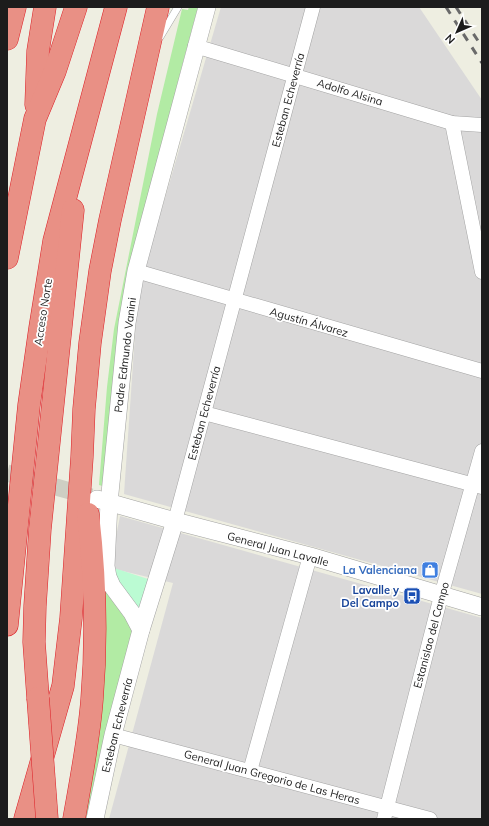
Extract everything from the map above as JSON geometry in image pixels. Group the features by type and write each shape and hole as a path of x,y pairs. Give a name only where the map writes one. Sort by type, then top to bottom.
{"highway":[{"path":"7,39 15,7"},
{"path":"7,258 35,119 38,51 45,7"},
{"path":"35,119 55,70 76,7"},
{"name":"Acceso Norte","path":"7,625 29,405 54,241 116,7"},
{"path":"25,819 63,686 71,618 89,351 100,271 158,7"},
{"path":"47,819 34,642 35,606 38,561 80,147"},
{"path":"74,819 89,732 95,666 93,560 82,457"}],"street":[{"name":"Padre Edmundo Vanini","path":"141,630 132,613 112,586 108,577 106,566 103,501 127,323 136,271 195,46 207,7"},
{"name":"Esteban Echeverría","path":"95,819 113,735 141,630 175,522 313,7"},
{"name":"Adolfo Alsina","path":"195,46 452,123 482,125"},
{"path":"452,123 482,272"},
{"name":"Agustín Álvarez","path":"136,271 482,371"},
{"path":"204,413 477,486"},
{"name":"Estanislao del Campo","path":"386,813 441,596 477,486 482,451"},
{"name":"General Juan Lavalle","path":"103,501 175,522 310,556 482,607"},
{"path":"250,771 310,556"},
{"name":"General Juan Gregorio de Las Heras","path":"113,735 250,771 386,813 430,819"}],"lane":[{"path":"145,61 178,7"}],"shaded area":[{"path":"221,7 419,7 482,100 482,594 124,494 136,320 145,266"},
{"path":"120,516 482,618 482,819 109,819 173,583 110,568"}],"green space":[{"path":"189,7 198,7 141,229 106,487 99,485 107,387 114,329 157,114 182,9 188,10"},
{"path":"99,514 106,517 103,565 136,626 88,819 85,819"},
{"path":"114,568 151,580 141,613 118,587"}],"tunnel":[{"path":"7,473 91,497"}],"railway":[{"path":"446,7 482,63"},
{"path":"456,7 482,47"}],"place":[{"name":"La Valenciana","path":"430,570"},
{"name":"Lavalle y Del Campo","path":"412,596"}]}
